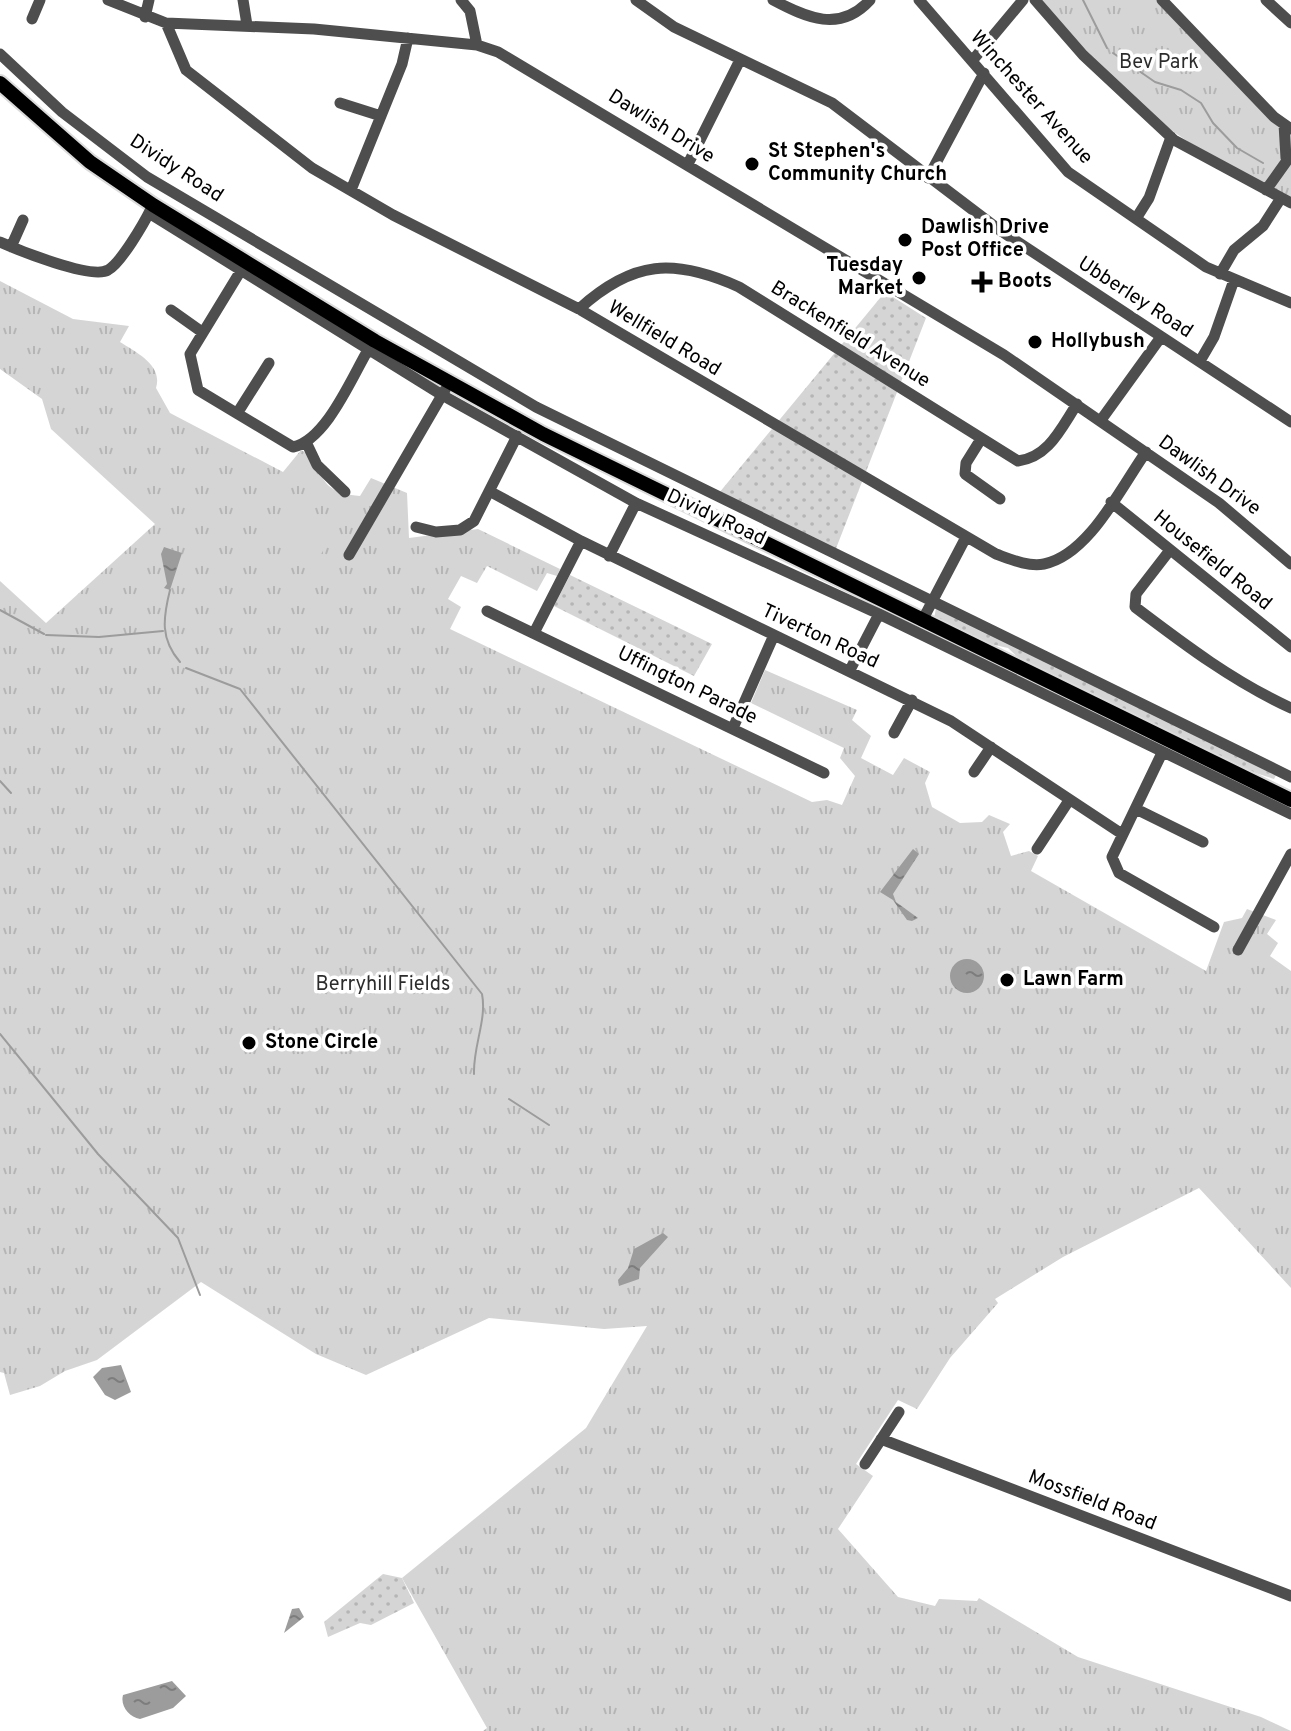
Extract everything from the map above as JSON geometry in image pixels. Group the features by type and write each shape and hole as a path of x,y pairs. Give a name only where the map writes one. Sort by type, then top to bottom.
{"main road":[{"name":"Dividy Road","path":"0,83 90,162 151,209 372,346 446,388 1291,800"}],"street":[{"path":"32,19 40,0"},
{"name":"Dawlish Drive","path":"108,0 166,23 247,25 408,38 477,45 498,52 578,97 991,347 1219,503 1291,564"},
{"path":"145,17 149,0"},
{"path":"243,0 247,25"},
{"path":"461,0 470,11 477,45"},
{"name":"Ubberley Road","path":"636,0 674,27 832,103 928,178 1291,422"},
{"path":"773,0 820,21 860,12 870,0"},
{"name":"Winchester Avenue","path":"919,0 1068,172 1220,274 1291,303"},
{"path":"972,61 1023,0"},
{"path":"1035,0 1083,55 1171,137 1286,201 1263,226 1234,250 1220,274"},
{"path":"1162,0 1287,126 1289,156 1266,190"},
{"path":"1266,0 1291,23"},
{"name":"Wellfield Road","path":"166,23 186,70 301,160 351,190 579,309 965,539 1010,559 1044,564 1079,548 1146,452"},
{"path":"351,190 402,64 408,38"},
{"name":"Dividy Road","path":"0,54 62,112 147,177 387,322 536,407 632,457 1291,777"},
{"path":"688,164 740,60"},
{"path":"928,178 984,73"},
{"path":"340,103 381,116"},
{"path":"1137,217 1149,198 1171,137"},
{"path":"23,220 6,245 102,273 115,265 151,209"},
{"name":"Dividy Road","path":"151,209 240,272 372,346"},
{"name":"Brackenfield Avenue","path":"579,309 602,288 628,275 654,268 700,270 739,287 1018,461 1046,451 1077,404"},
{"path":"240,272 202,332 189,359 198,390 293,447 307,444 321,429 387,322"},
{"path":"1200,361 1214,337 1234,280"},
{"path":"171,310 202,332"},
{"path":"1101,420 1161,337"},
{"path":"238,412 269,363"},
{"path":"349,555 446,388"},
{"name":"Dividy Road","path":"446,388 517,436 636,503 879,614 1291,814"},
{"path":"416,527 436,532 460,530 474,521 517,436"},
{"path":"981,439 966,463 965,474 1000,499"},
{"path":"307,444 317,465 345,492"},
{"name":"Tiverton Road","path":"491,492 609,556 912,700 991,747 1068,802 1122,834"},
{"name":"Housefield Road","path":"1111,502 1291,647"},
{"path":"609,556 636,503"},
{"path":"922,621 965,539"},
{"path":"535,631 581,541"},
{"path":"1170,550 1136,594 1135,607 1199,656 1261,694 1291,708"},
{"name":"Uffington Parade","path":"487,611 535,631 824,773"},
{"path":"850,670 879,614"},
{"path":"733,728 774,635"},
{"path":"894,733 912,700"},
{"path":"974,772 991,747"},
{"path":"1162,753 1112,857 1119,873 1214,927"},
{"path":"1038,840 1068,802"},
{"path":"1136,809 1203,842"},
{"path":"1238,950 1291,854"},
{"path":"865,1464 899,1412"},
{"name":"Mossfield Road","path":"881,1439 1291,1596"}],"green space":[{"name":"Bev Park","path":"1040,0 1158,0 1279,127 1291,135 1291,198 1198,148 1154,117 1094,60"},
{"name":"Berryhill Fields","path":"0,281 73,319 129,326 120,342 152,366 156,373 156,388 170,413 283,472 301,450 310,456 327,484 345,494 360,496 371,478 407,493 409,538 478,529 560,569 557,576 547,573 537,591 487,566 477,583 461,576 448,599 461,607 450,629 812,802 827,800 842,805 855,776 840,758 844,748 751,703 765,670 857,710 852,720 871,736 861,758 893,775 904,758 930,772 925,783 932,807 960,823 982,822 989,815 1010,824 1003,832 1011,856 1029,851 1038,856 1031,871 1206,971 1224,922 1242,918 1247,909 1276,920 1267,934 1278,943 1270,956 1291,971 1291,1288 1199,1188 1063,1257 995,1299 998,1303 950,1358 917,1409 898,1400 856,1464 873,1476 838,1529 898,1597 935,1606 939,1599 977,1601 979,1598 1078,1657 1261,1717 1291,1731 483,1731 487,1728 402,1578 586,1428 647,1326 604,1329 489,1318 366,1375 316,1354 201,1282 97,1360 65,1371 40,1386 10,1395 4,1373 0,1372 0,581 46,623 155,524 51,429 42,399 0,369"},
{"path":"885,292 926,318 835,551 719,493"},
{"path":"284,505 334,530 317,562 268,536"},
{"path":"570,575 712,644 694,676 554,606"},
{"path":"936,608 1277,773 1274,779 1240,768 1026,665 1008,648 981,642 934,619"},
{"path":"383,1574 402,1578 414,1603 371,1625 360,1623 328,1637 324,1622"}],"water":[{"path":"164,547 182,553 170,590 164,588 167,584 161,554"},
{"path":"913,849 919,854 893,894 896,902 918,918 912,921 907,920 893,900 880,892"},
{"path":"967,959 979,964 984,976 979,988 967,993 955,988 950,976 955,964"},
{"path":"663,1233 668,1237 640,1268 639,1279 619,1286 618,1280 628,1268 634,1249"},
{"path":"121,1365 131,1392 115,1400 105,1395 93,1377 102,1368"},
{"path":"299,1608 304,1617 284,1633 292,1609"},
{"path":"172,1681 186,1696 173,1708 140,1719 124,1707 123,1695"}],"waterway":[{"path":"1083,0 1107,48"},
{"path":"1113,53 1155,82 1181,90 1201,103 1213,123 1237,148 1263,163"},
{"path":"170,590 166,636 180,662"},
{"path":"0,610 44,634"},
{"path":"46,635 99,637 163,631"},
{"path":"186,668 240,689 482,994 483,1014 474,1074"},
{"path":"0,781 11,793"},
{"path":"0,1034 98,1154 178,1238 200,1295"},
{"path":"509,1099 549,1125"}],"place":[{"name":"St Stephen's Community Church","path":"752,164"},
{"name":"Dawlish Drive Post Office","path":"905,240"},
{"name":"Tuesday Market","path":"919,278"},
{"name":"Boots","path":"982,282"},
{"name":"Hollybush","path":"1035,342"},
{"name":"Lawn Farm","path":"1007,980"},
{"name":"Stone Circle","path":"249,1043"}]}
